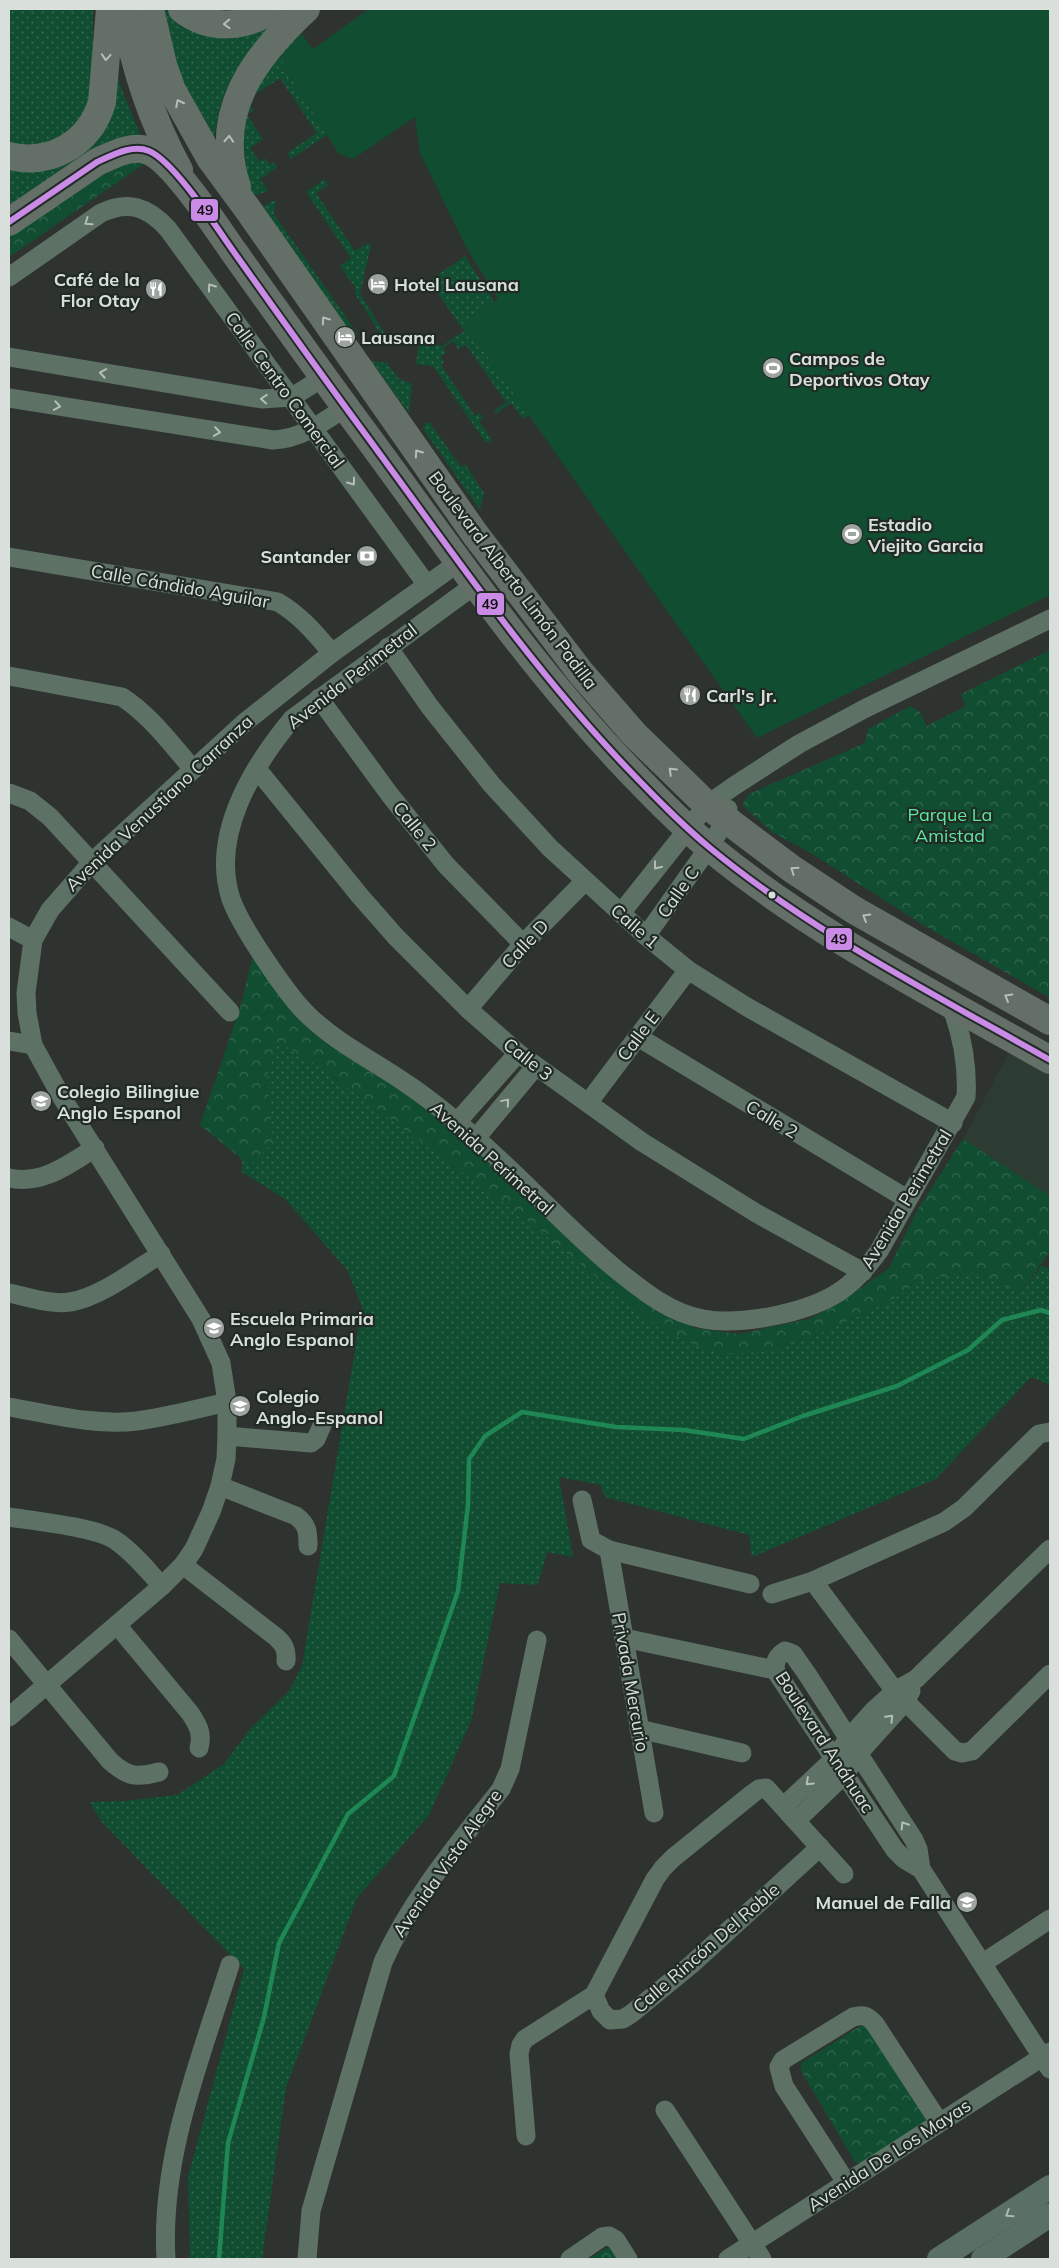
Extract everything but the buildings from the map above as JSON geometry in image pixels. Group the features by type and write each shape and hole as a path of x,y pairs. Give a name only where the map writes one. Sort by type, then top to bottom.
{"highway":[{"path":"9,156 23,159 60,152 76,143 88,132 102,102 110,9"},
{"path":"124,9 136,66 152,112 168,150 191,191"},
{"name":"Boulevard Alberto Limón Padilla","path":"150,9 163,65 172,90 210,158 475,534 581,673 634,734 716,812 792,869 854,910 1050,1021"},
{"path":"182,9 204,23 218,24 253,20 272,9"},
{"path":"242,203 228,149 230,125 237,101 247,79 261,57 281,32 306,9"},
{"path":"9,222 98,162 129,150 146,150 158,157 191,191"},
{"name":"Boulevard Alberto Limón Padilla","path":"191,191 520,645 581,718 687,828 749,879 834,936 1050,1060"}],"main road":[{"path":"939,2259 1050,2187"},
{"path":"983,2259 1050,2215"}],"street":[{"name":"Calle Centro Comercial","path":"9,277 101,213 116,207 133,206 146,210 157,217 168,229 314,428 427,586"},
{"path":"9,357 248,398 272,400 292,398 324,377"},
{"path":"9,398 272,440 292,438 314,428 346,407"},
{"name":"Calle Cándido Aguilar","path":"9,556 278,602 294,612 308,625 332,653"},
{"name":"Avenida Venustiano Carranza","path":"9,1716 47,1686 162,1586 183,1565 194,1549 208,1520 220,1486 226,1459 227,1436 227,1402 221,1364 202,1319 61,1096 33,1045 27,1013 26,992 33,940 50,910 92,862 272,699 332,653 460,562"},
{"name":"Avenida Perimetral","path":"476,584 318,698 292,719 272,744 257,769 239,805 229,831 225,865 231,900 254,941 299,1007 310,1017 346,1046 407,1084 457,1122 476,1138 584,1243 646,1294 676,1310 703,1319 729,1320 790,1311 817,1303 840,1292 863,1272 879,1251 966,1097 967,1073 963,1045 950,1003"},
{"path":"716,812 734,786 799,744 866,708 1050,619"},
{"name":"Calle 1","path":"388,647 430,707 492,785 584,882 621,912 646,936 688,970 747,1007 953,1123"},
{"path":"9,676 122,697 146,716 193,769"},
{"name":"Calle 2","path":"318,698 390,795 446,865 523,944"},
{"name":"Calle 3","path":"257,769 360,896 396,937 468,1008 518,1053 642,1142 756,1213 863,1272"},
{"path":"9,794 30,801 50,817 230,1012"},
{"name":"Calle C","path":"621,912 687,828 716,812"},
{"name":"Calle C","path":"646,936 709,847 716,812"},
{"name":"Calle D","path":"468,1008 523,944 584,882"},
{"path":"9,928 33,940"},
{"name":"Calle E","path":"588,1103 688,970"},
{"name":"Calle 2","path":"638,1037 907,1199"},
{"path":"9,1041 33,1045"},
{"path":"457,1122 518,1053"},
{"path":"476,1138 536,1066"},
{"path":"9,1178 31,1180 46,1177 95,1148"},
{"path":"9,1293 48,1301 68,1302 84,1299 161,1254"},
{"path":"9,1407 112,1422 137,1421 227,1402"},
{"path":"227,1436 301,1444 311,1443 316,1439 323,1422"},
{"path":"772,1594 813,1581 944,1522 964,1508 1039,1434 1050,1432"},
{"path":"220,1486 296,1516 304,1522 308,1530 308,1546"},
{"path":"582,1500 591,1540 609,1550 750,1584"},
{"path":"9,1517 96,1532 114,1539 130,1552 162,1586"},
{"name":"Privada Mercurio","path":"609,1550 654,1813"},
{"path":"784,1806 834,1759 853,1746 916,1679 1050,1550"},
{"path":"183,1565 284,1644 287,1653 286,1661"},
{"path":"813,1581 900,1697 955,1751 967,1753 1050,1674"},
{"path":"117,1625 190,1713 199,1728 202,1739 200,1748"},
{"path":"624,1638 775,1670"},
{"path":"9,1639 110,1761 120,1770 132,1776 142,1777 159,1772"},
{"name":"Avenida Vista Alegre","path":"307,2259 311,2211 383,1962 395,1935 413,1907 501,1788 510,1769 537,1640"},
{"name":"Boulevard Anáhuac","path":"921,1870 918,1849 914,1840 807,1674 789,1651 777,1657 775,1670 895,1850 921,1870 1048,2059"},
{"path":"787,1688 807,1674"},
{"path":"639,1729 742,1753"},
{"path":"796,1820 845,1774 853,1746"},
{"path":"526,2136 519,2054 520,2045 594,1995 662,1868 752,1794 759,1789 766,1788 844,1874"},
{"name":"Calle Rincón Del Roble","path":"594,1995 601,2012 610,2020 623,2019 631,2014 692,1964 820,1848"},
{"path":"983,1963 1050,1919"},
{"path":"166,2259 164,2229 167,2196 176,2149 186,2104 230,1965"},
{"path":"846,2182 784,2086 779,2067 783,2060 853,2017 861,2015 868,2017 875,2024 939,2122"},
{"name":"Avenida De Los Mayas","path":"728,2259 757,2252 846,2182 939,2122 1048,2059"},
{"path":"665,2110 757,2252"},
{"path":"570,2259 602,2237 609,2236 616,2240 628,2259"}],"shaded area":[{"path":"1010,1051 1050,1077 1050,1197 963,1139"}],"green space":[{"path":"9,9 93,9 92,94 86,118 64,141 9,147"},
{"path":"161,9 170,9 183,20 296,9 251,53 230,82 223,99 214,143 188,94 176,64"},
{"name":"Campos de Deportivos Otay","path":"369,9 1050,9 1050,595 757,738 463,322 498,299 466,247 420,153 415,117 353,159 339,154 282,64 300,32 313,49"},
{"path":"300,32 282,64 327,135 291,159 287,153 317,133 280,78 251,97 249,104 254,110 247,115 263,139 250,148 260,162 265,158 270,165 274,162 277,167 260,179 268,191 256,195 251,192 242,169 239,134 251,91"},
{"path":"116,70 121,88 142,139 9,210 9,165 44,167"},
{"path":"133,160 144,164 9,257 9,232 88,176"},
{"path":"325,179 328,185 316,193 355,251 368,243 371,245 360,294 387,337 401,339 401,341 383,338 355,294 355,287 340,266 351,258 306,192"},
{"path":"276,201 274,214 357,333 355,341 264,210 264,206"},
{"path":"465,256 494,301 463,322 529,415 523,419 511,403 496,414 494,411 506,402 466,345 458,349 453,341 443,348 446,353 440,357 444,362 441,365 475,416 480,413 483,418 479,421 492,440 486,443 433,366 416,364 419,343 442,346 464,331 429,281"},
{"path":"371,361 387,363 398,378 412,384 409,413"},
{"path":"425,422 430,423 461,467 465,464 484,493 480,510 423,429"},
{"name":"Parque La Amistad","path":"1050,650 1050,998 925,926 809,852 772,832 742,805 749,794 865,743 868,729 910,706 919,711 927,726 966,706 961,694"},
{"path":"254,952 282,992 457,1124 633,1294 695,1328 739,1334 809,1319 838,1304 889,1268 916,1212 963,1139 1050,1196 1050,1251 1021,1293 971,1272 926,1279 882,1305 819,1334 766,1352 719,1354 663,1331 523,1217 317,1065 279,1042 267,1075 273,1142 250,1166 200,1125 240,1008"},
{"path":"279,1042 317,1065 523,1217 663,1331 766,1352 819,1334 882,1305 926,1279 971,1272 1021,1293 1042,1265 1050,1270 1050,1385 1031,1377 936,1479 752,1557 749,1535 605,1497 601,1485 559,1477 573,1557 547,1552 538,1585 500,1583 471,1721 429,1815 357,1898 286,2088 262,2259 190,2259 188,2177 244,1969 101,1821 90,1802 124,1801 177,1795 223,1765 251,1728 289,1691 302,1666 362,1308 348,1271 285,1199 242,1172 242,1160 250,1166 273,1142 267,1075"},
{"path":"862,2025 871,2028 927,2116 924,2124 861,2164 855,2162 801,2071 801,2063"},
{"path":"610,2246 619,2259 589,2259"}],"waterway":[{"path":"219,2259 228,2143 264,2017 279,1943 348,1814 394,1776 458,1591 468,1505 469,1459 485,1436 522,1412 616,1427 684,1430 744,1439 803,1416 897,1386 968,1350 1002,1320 1041,1310 1050,1313"}],"transit line":[{"name":"49","path":"9,222 97,162 109,156 123,151 143,149 159,158 171,168 196,198 331,387 522,646 591,728 657,799 710,848 790,908 875,961 1050,1060"}],"place":[{"name":"Hotel Lausana","path":"378,284"},
{"name":"Café de la Flor Otay","path":"156,289"},
{"name":"Lausana","path":"345,337"},
{"name":"Campos de Deportivos Otay","path":"773,368"},
{"name":"Estadio Viejito Garcia","path":"852,534"},
{"name":"Santander","path":"367,556"},
{"name":"Carl's Jr.","path":"690,695"},
{"name":"Colegio Bilingiue Anglo Espanol","path":"41,1101"},
{"name":"Escuela Primaria Anglo Espanol","path":"214,1328"},
{"name":"Colegio Anglo-Espanol","path":"240,1406"},
{"name":"Manuel de Falla","path":"967,1902"}]}
